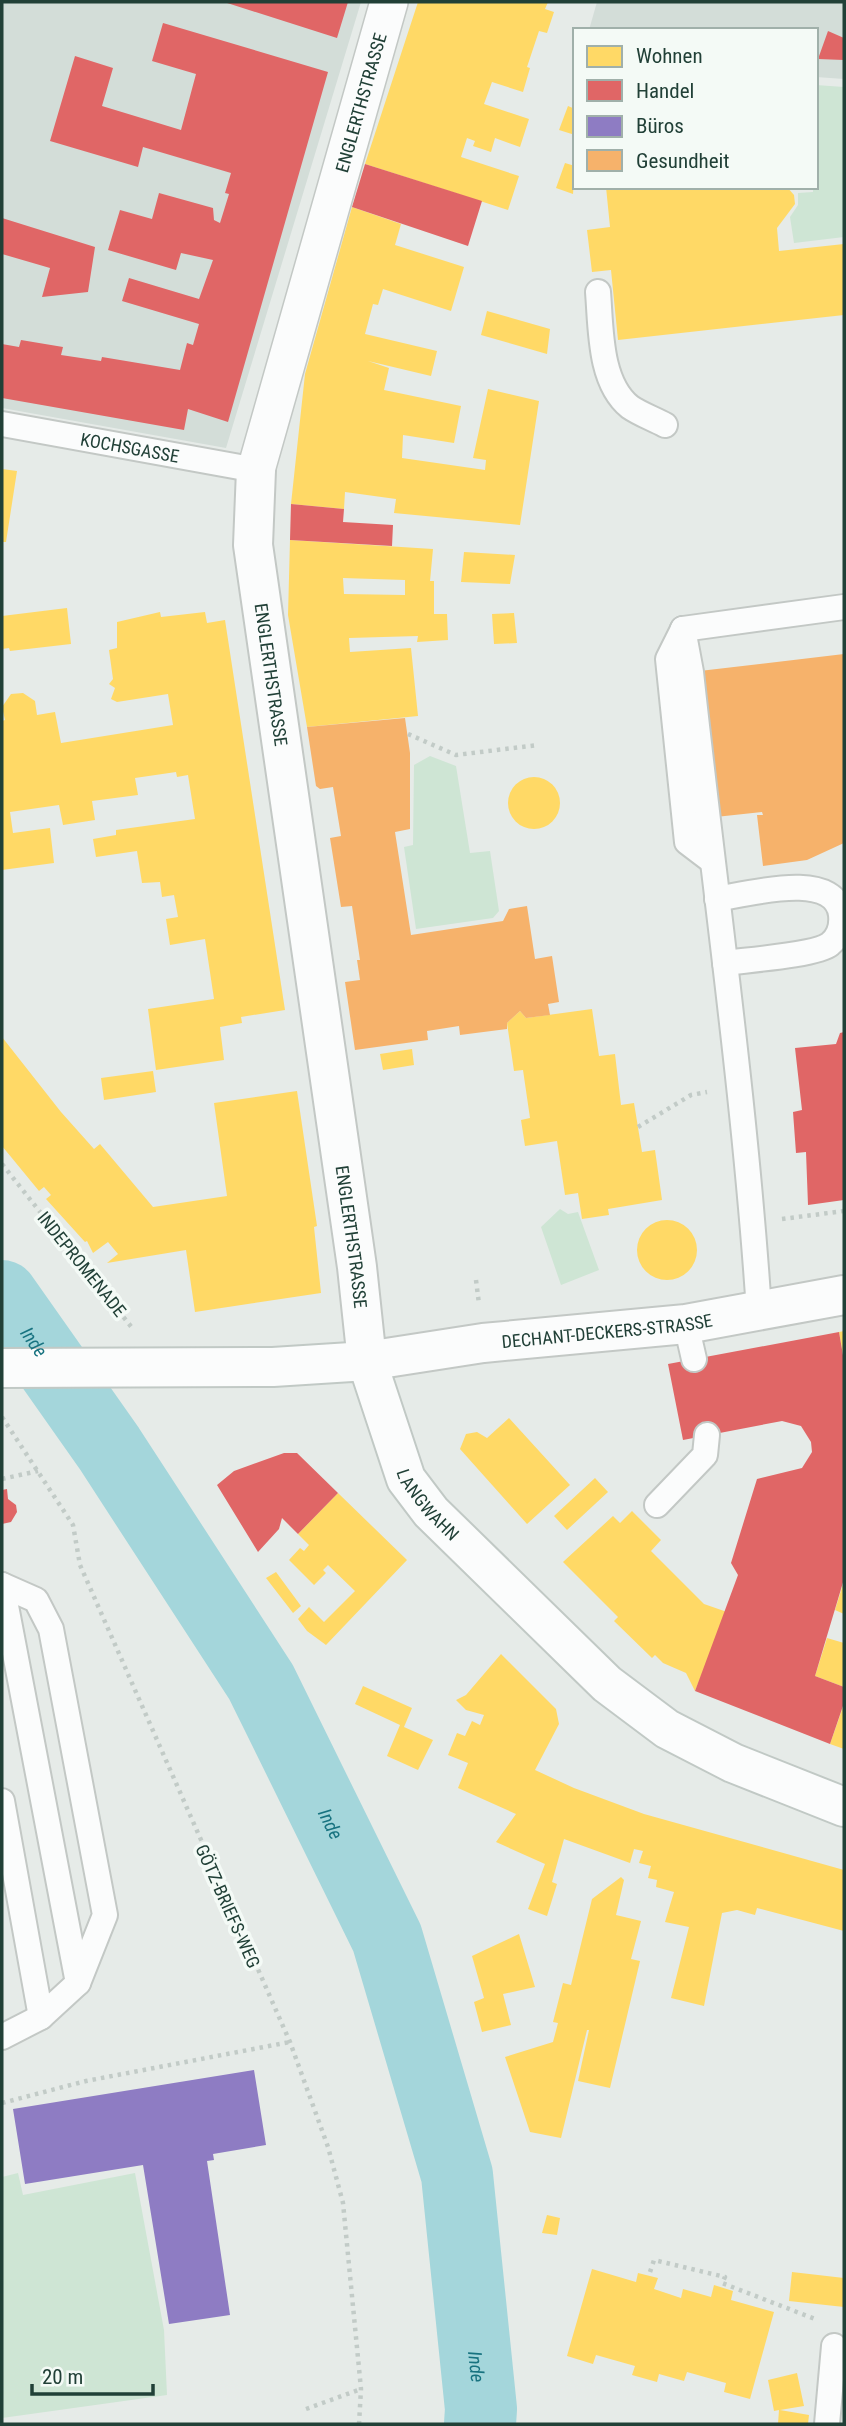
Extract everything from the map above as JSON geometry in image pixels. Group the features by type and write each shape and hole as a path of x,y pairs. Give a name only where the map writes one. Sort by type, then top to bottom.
{"street":[{"name":"ENGLERTHSTRASSE","path":"367,1361 357,1267 253,545 257,470 389,2"},
{"name":"DECHANT-DECKERS-STRASSE","path":"367,1361 483,1343 690,1342 759,1311 844,1295"},
{"path":"2,1368 273,1367 367,1361"},
{"name":"LANGWAHN","path":"367,1361 406,1479 431,1511 607,1684 678,1735 733,1763 844,1807"}],"lane":[{"path":"598,292 601,335 609,377 629,406 665,425"},
{"name":"KOCHSGASSE","path":"2,424 257,470"},
{"path":"683,629 844,607"},
{"path":"683,629 668,659 687,842 712,861"},
{"path":"683,629 691,672 725,963 759,1311"},
{"path":"717,899 806,887 822,888 836,898 841,914 840,931 830,944 815,950 725,963"},
{"path":"657,1505 705,1455 707,1435"},
{"path":"2,1585 78,1983"},
{"path":"2,1585 36,1600 51,1629 105,1915 78,1983 41,2017 2,2037"},
{"path":"2,1801 41,2017"},
{"path":"827,2424 834,2346"}],"path":[{"path":"408,734 456,755 538,745"},
{"path":"638,1127 691,1095 738,1087"},
{"name":"INDEPROMENADE","path":"2,1164 127,1320 147,1368"},
{"path":"782,1219 844,1211"},
{"name":"GÖTZ-BRIEFS-WEG","path":"2,1417 73,1525 80,1565 290,2042 328,2147 342,2203 361,2389 359,2424"},
{"path":"2,1479 38,1471"},
{"path":"2,2103 86,2081 290,2042"},
{"path":"650,2273 654,2260 725,2277 722,2283 836,2327 834,2346"},
{"path":"306,2409 361,2389"}],"shaded area":[{"path":"2,2 361,2 226,448 2,408"},
{"path":"597,2 844,2 844,79 818,77 818,28 590,28"}],"green space":[{"path":"818,85 844,87 844,237 794,243 790,217 798,205 798,193 813,192 813,189 818,189"},
{"path":"430,756 456,766 470,853 490,851 499,911 493,918 416,929 404,847 413,845 414,765"},
{"path":"560,1209 568,1214 578,1212 599,1270 561,1285 541,1227"},
{"path":"18,2173 23,2195 135,2173 164,2330 167,2395 2,2418 2,2177"}],"building: Wohnen":[{"path":"418,2 548,2 545,9 554,12 547,33 539,31 527,67 530,68 523,92 492,82 484,104 529,119 520,147 495,138 491,152 473,146 475,141 467,138 461,157 519,176 508,210 365,164"},
{"path":"568,106 573,108 573,134 559,130"},
{"path":"565,163 573,165 573,194 556,188"},
{"path":"606,189 789,189 794,195 795,204 777,228 779,251 844,244 844,315 618,340 611,270 592,272 587,230 610,227"},
{"path":"352,207 401,224 395,245 464,267 451,311 383,289 378,305 373,304 365,334 437,351 431,376 368,361 389,368 384,390 461,406 454,443 403,435 402,458 485,470 486,460 473,458 488,389 539,401 520,525 394,513 396,499 345,492 344,509 291,504 305,374"},
{"path":"487,311 550,329 547,354 481,335"},
{"path":"2,469 17,471 6,542 2,542"},
{"path":"290,540 433,549 430,581 434,581 434,614 447,614 448,640 417,642 418,636 349,638 350,652 411,648 418,716 307,727 288,615","holes":["343,578 405,580 405,595 344,594"]},
{"path":"464,552 515,555 510,584 461,582"},
{"path":"67,608 71,644 10,651 9,648 2,649 2,616"},
{"path":"160,612 161,617 205,612 207,623 225,620 285,1010 241,1017 242,1023 220,1027 224,1060 156,1070 148,1009 214,999 205,939 170,945 166,919 178,917 174,895 162,897 160,882 142,883 137,851 96,857 93,839 116,835 116,830 195,819 188,775 177,777 176,772 135,778 138,795 92,801 95,820 63,825 59,805 10,812 13,833 50,828 54,863 2,870 2,721 5,720 2,707 11,694 23,693 35,701 37,715 55,712 61,743 173,725 168,694 117,702 111,699 115,688 109,684 113,679 109,650 117,648 117,622"},
{"path":"514,613 517,643 494,644 492,614"},
{"path":"534,777 553,784 560,803 553,822 534,829 515,822 508,803 515,784"},
{"path":"592,1009 599,1056 615,1054 621,1105 634,1103 642,1152 655,1150 662,1200 608,1209 609,1215 582,1219 578,1193 565,1195 557,1141 525,1146 521,1120 530,1118 523,1070 514,1071 507,1023 520,1011 526,1018"},
{"path":"2,1037 61,1112 94,1149 100,1144 153,1207 227,1196 214,1103 297,1091 317,1226 314,1227 321,1293 195,1312 186,1250 107,1263 118,1254 108,1242 93,1253 87,1241 85,1242 46,1199 51,1195 44,1187 39,1191 2,1146"},
{"path":"412,1049 414,1065 383,1070 380,1054"},
{"path":"153,1071 156,1092 104,1100 101,1078"},
{"path":"661,1220 673,1220 692,1233 697,1250 695,1262 684,1275 673,1280 661,1280 642,1267 637,1256 637,1244 650,1225"},
{"path":"844,1331 844,1354 843,1354 839,1332"},
{"path":"509,1418 570,1485 527,1524 460,1449 466,1434 477,1432 487,1438"},
{"path":"595,1478 608,1492 567,1530 554,1516"},
{"path":"338,1493 407,1560 326,1645 307,1631 298,1619 309,1607 324,1622 355,1591 328,1565 323,1570 326,1573 314,1585 289,1560 300,1548 304,1551 309,1545 298,1534"},
{"path":"632,1511 661,1540 651,1551 704,1604 727,1612 695,1691 686,1673 663,1663 655,1655 652,1658 614,1621 618,1617 563,1562 613,1516 620,1523"},
{"path":"276,1572 301,1606 293,1613 266,1578"},
{"path":"844,1581 844,1614 835,1610"},
{"path":"827,1638 844,1643 844,1687 815,1676"},
{"path":"501,1654 556,1709 559,1724 535,1770 644,1814 844,1870 844,1931 757,1908 755,1915 737,1910 722,1913 704,2006 671,1998 689,1927 665,1922 674,1892 656,1887 657,1880 648,1878 651,1866 639,1863 643,1851 634,1849 630,1863 564,1839 552,1882 557,1884 547,1916 528,1909 545,1864 496,1842 516,1814 458,1788 468,1763 448,1755 457,1733 465,1736 472,1721 480,1725 484,1715 466,1710 456,1700 466,1695"},
{"path":"363,1686 412,1708 404,1727 433,1740 418,1770 387,1756 400,1725 355,1704"},
{"path":"844,1704 844,1749 830,1744"},
{"path":"621,1877 624,1880 616,1915 641,1921 631,1959 640,1961 610,2088 578,2081 587,2030 561,2138 530,2132 505,2057 553,2042 558,2023 553,2022 563,1983 571,1985 592,1899"},
{"path":"519,1934 535,1987 503,1994 511,2025 482,2032 474,2002 484,1998 472,1956"},
{"path":"547,2215 560,2218 557,2235 542,2233"},
{"path":"592,2269 636,2282 638,2273 658,2278 654,2289 681,2298 683,2289 711,2297 714,2285 733,2291 731,2300 774,2312 750,2399 724,2392 726,2383 687,2372 684,2381 659,2374 657,2382 632,2375 635,2366 596,2355 593,2364 567,2356"},
{"path":"792,2272 844,2278 844,2307 789,2301"},
{"path":"797,2373 804,2406 780,2410 809,2415 808,2424 778,2424 779,2410 774,2411 768,2380"}],"building: Handel":[{"path":"224,2 348,2 337,38"},
{"path":"163,23 328,72 228,422 188,409 184,430 2,398 2,344 19,347 21,340 63,347 61,355 101,361 102,357 180,370 187,343 193,345 199,324 122,301 129,278 199,299 213,260 181,253 176,270 108,250 120,210 152,219 159,193 213,208 214,220 220,223 229,194 225,193 231,173 143,147 138,167 50,141 75,56 113,68 102,106 181,130 196,74 152,61"},
{"path":"828,31 844,38 844,60 818,59"},
{"path":"365,164 482,201 468,246 352,207"},
{"path":"2,218 95,247 88,292 42,297 50,268 2,254"},
{"path":"291,504 344,509 343,522 393,525 392,546 290,540"},
{"path":"844,1032 844,1200 808,1205 806,1152 796,1153 793,1112 802,1110 795,1048 836,1044 840,1033"},
{"path":"839,1332 844,1361 844,1579 815,1676 844,1687 844,1703 830,1744 695,1691 738,1575 731,1563 757,1479 802,1468 812,1452 811,1442 801,1426 782,1421 683,1440 668,1364"},
{"path":"284,1453 297,1453 338,1493 298,1534 282,1518 279,1529 258,1552 217,1485 234,1471"},
{"path":"7,1489 8,1499 16,1505 17,1512 11,1522 2,1524 2,1490"}],"building: Büros":[{"path":"254,2070 266,2145 213,2154 214,2160 207,2161 230,2315 169,2324 143,2165 25,2184 13,2109"}],"building: Gesundheit":[{"path":"844,654 844,843 807,860 763,866 757,815 763,815 762,812 697,819 691,672"},
{"path":"405,718 410,753 410,829 395,832 411,935 503,921 509,909 527,906 535,959 552,956 559,1002 548,1004 550,1015 526,1018 520,1011 507,1023 507,1029 460,1035 459,1026 427,1031 428,1040 355,1050 345,982 360,980 357,960 360,960 352,906 341,907 330,838 341,836 333,787 320,789 316,786 307,727"}],"waterway":[{"name":"Inde","path":"2,1296 109,1448 261,1682 387,1938 457,2175 481,2409 480,2424"}]}
